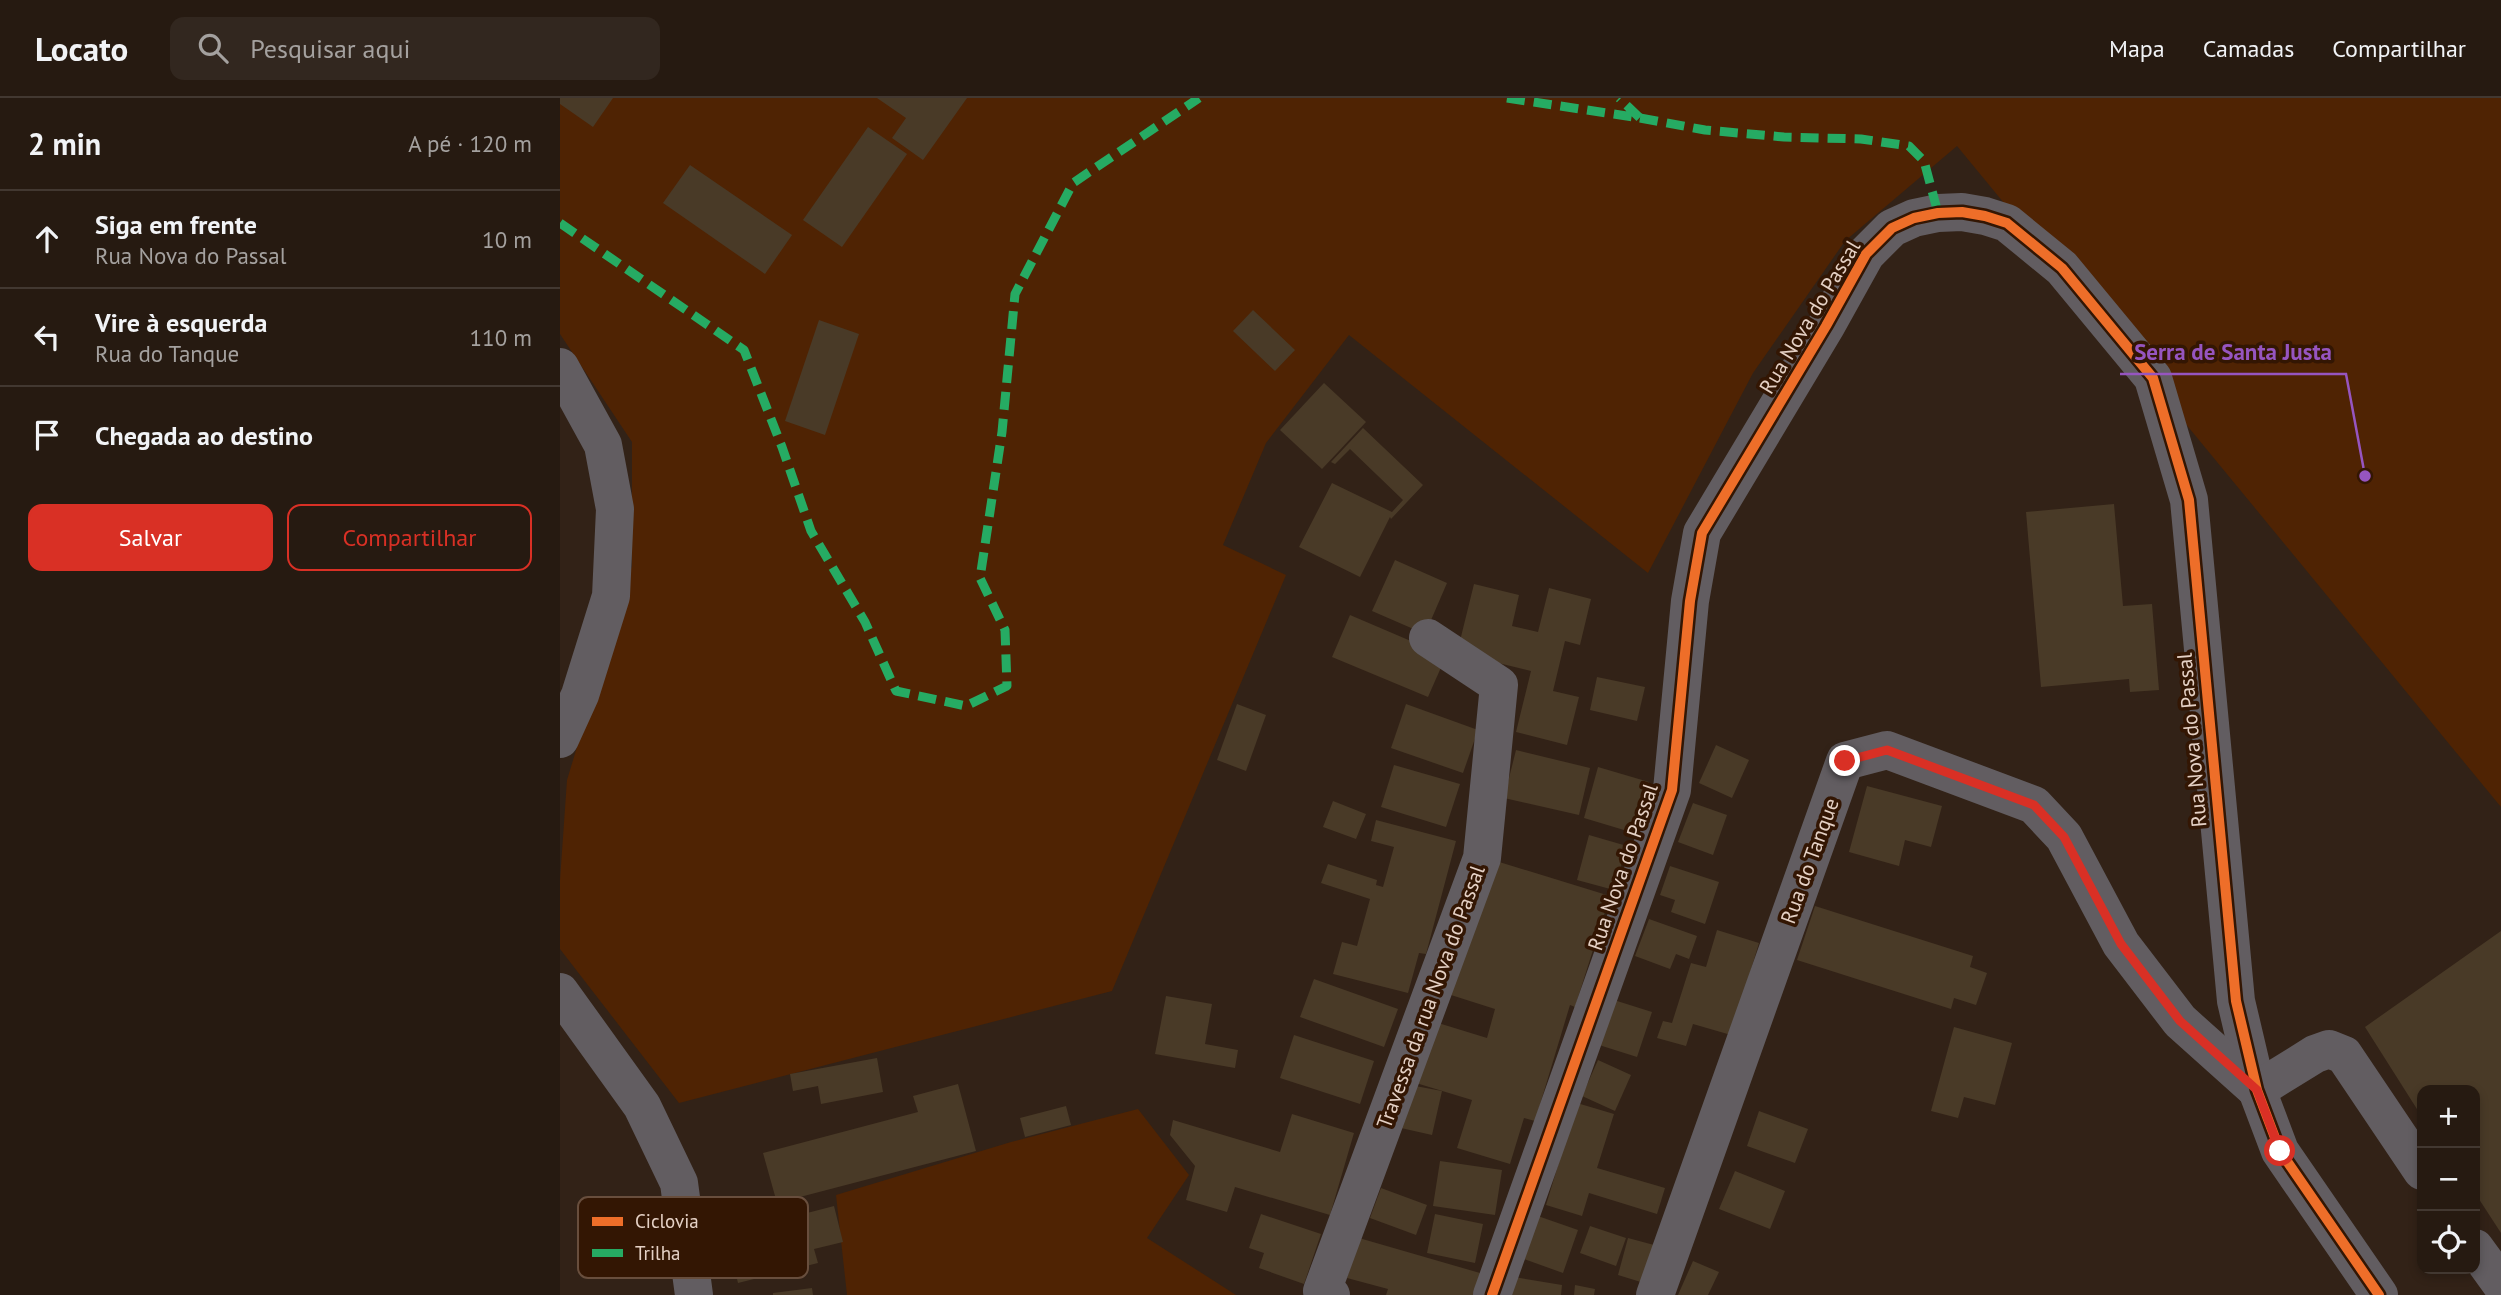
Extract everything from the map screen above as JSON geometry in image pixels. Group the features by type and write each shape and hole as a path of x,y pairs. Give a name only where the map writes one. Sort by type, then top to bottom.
{"street":[{"name":"Rua Nova do Passal","path":"1492,1295 1672,790 1690,601 1702,533 1866,254 1892,228 1914,218 1962,212 2007,223 2062,268 2153,378 2189,499 2236,1002 2257,1090 2280,1151 2379,1295"},
{"path":"560,367 603,445 615,509 611,596 580,695 560,738"},
{"name":"Travessa da rua Nova do Passal","path":"1331,1295 1322,1291 1482,858 1499,685 1428,638"},
{"name":"Rua do Tanque","path":"1655,1295 1845,761 1887,750 2034,805 2064,837 2121,944 2180,1021 2257,1090"},
{"path":"560,992 642,1106 679,1183 681,1197"},
{"path":"2257,1090 2315,1054 2329,1049 2344,1055 2417,1164"},
{"path":"2480,1255 2501,1284"}],"shaded area":[{"path":"560,98 2501,98 2501,807 1957,146 1845,241 1753,373 1648,573 1349,335 1266,443 1223,545 1286,575 1112,991 679,1103 560,949 560,880 567,780 632,566 632,442 560,334"},
{"path":"1138,1109 1189,1175 1147,1238 1236,1295 847,1295 836,1195 1011,1142"}],"building":[{"path":"560,98 613,98 593,127 560,104"},
{"path":"877,98 967,98 923,160 892,138 906,118"},
{"path":"868,127 907,154 842,247 803,220"},
{"path":"690,165 792,235 765,274 663,203"},
{"path":"1253,310 1295,350 1275,371 1233,331"},
{"path":"819,320 859,334 825,435 785,421"},
{"path":"1324,383 1366,422 1322,469 1280,430"},
{"path":"1363,428 1423,485 1391,519 1390,517 1360,577 1299,547 1332,483 1392,512 1403,500 1350,449 1335,464 1331,462"},
{"path":"2114,504 2123,606 2152,604 2159,690 2130,692 2129,679 2041,687 2026,512"},
{"path":"1395,560 1447,583 1425,634 1372,611"},
{"path":"1474,584 1519,595 1512,626 1538,632 1549,588 1591,599 1580,645 1565,641 1553,691 1579,697 1567,745 1516,732 1531,671 1457,653"},
{"path":"1350,615 1446,656 1428,697 1332,657"},
{"path":"1597,677 1645,687 1637,721 1590,710"},
{"path":"1237,704 1266,715 1246,771 1217,760"},
{"path":"1406,704 1478,730 1463,773 1391,748"},
{"path":"1716,745 1749,760 1732,798 1699,783"},
{"path":"1516,750 1590,768 1579,815 1504,798"},
{"path":"1394,765 1460,784 1446,827 1381,807"},
{"path":"1598,767 1649,782 1634,833 1584,818"},
{"path":"1867,786 1942,806 1931,847 1905,840 1899,866 1849,852"},
{"path":"1333,801 1366,814 1356,839 1323,827"},
{"path":"1693,803 1727,815 1713,855 1678,842"},
{"path":"1376,820 1456,841 1426,954 1419,953 1408,993 1333,974 1342,942 1357,946 1370,899 1321,883 1328,864 1377,880 1376,885 1383,887 1394,847 1371,841"},
{"path":"1589,835 1627,846 1614,890 1577,880"},
{"path":"1496,861 1610,896 1575,1007 1570,1005 1535,1121 1524,1118 1510,1164 1457,1148 1472,1100 1416,1083 1435,1022 1487,1038 1495,1009 1451,995"},
{"path":"1670,866 1719,882 1705,924 1671,912 1675,900 1660,895"},
{"path":"1815,906 1973,956 1970,967 1987,973 1976,1005 1954,998 1951,1009 1797,960"},
{"path":"1649,919 1697,936 1689,959 1676,954 1670,969 1635,956"},
{"path":"1717,930 1759,943 1731,1035 1693,1024 1686,1046 1657,1038 1663,1021 1672,1023 1691,963 1706,967"},
{"path":"2501,931 2501,1233 2480,1201 2480,1085 2417,1085 2417,1109 2365,1027"},
{"path":"1314,979 1398,1009 1384,1047 1300,1017"},
{"path":"1166,996 1212,1004 1205,1044 1238,1050 1235,1068 1155,1054"},
{"path":"1614,1000 1652,1012 1637,1057 1599,1045"},
{"path":"1954,1027 2012,1043 1995,1105 1964,1097 1958,1118 1931,1111"},
{"path":"1294,1035 1374,1061 1360,1104 1280,1078"},
{"path":"877,1058 883,1092 821,1104 818,1086 793,1091 790,1074"},
{"path":"1598,1060 1631,1075 1615,1111 1582,1096"},
{"path":"958,1084 976,1151 800,1197 775,1197 763,1153 918,1112 913,1096"},
{"path":"1410,1085 1442,1091 1432,1135 1401,1128"},
{"path":"1577,1103 1614,1114 1597,1168 1665,1188 1657,1214 1589,1193 1582,1216 1546,1205"},
{"path":"1066,1106 1071,1125 1025,1137 1020,1118"},
{"path":"1759,1111 1808,1129 1795,1163 1747,1146"},
{"path":"1292,1114 1354,1133 1330,1215 1235,1187 1227,1212 1186,1200 1195,1166 1170,1135 1173,1120 1280,1152"},
{"path":"1440,1161 1502,1170 1495,1215 1433,1206"},
{"path":"1735,1171 1785,1191 1770,1229 1719,1209"},
{"path":"1381,1188 1427,1205 1416,1235 1370,1218"},
{"path":"834,1206 843,1242 814,1249 818,1263 808,1266 808,1213"},
{"path":"1261,1214 1321,1234 1304,1284 1259,1268 1264,1253 1249,1248"},
{"path":"1435,1214 1483,1224 1475,1263 1427,1253"},
{"path":"1535,1215 1578,1230 1563,1273 1521,1258"},
{"path":"1590,1226 1626,1238 1616,1266 1580,1253"},
{"path":"1359,1238 1480,1273 1473,1295 1386,1295 1388,1289 1347,1278"},
{"path":"1628,1238 1654,1245 1644,1283 1618,1275"},
{"path":"1693,1261 1719,1272 1708,1295 1678,1295"},
{"path":"1514,1277 1562,1285 1561,1295 1510,1295"},
{"path":"737,1278 758,1278 738,1283"},
{"path":"1575,1285 1595,1289 1594,1295 1574,1295"},
{"path":"812,1288 813,1295 773,1295 773,1293"}],"marked path":[{"path":"560,223 744,350 811,531 865,622 896,691 966,706 1007,686 1005,630 980,578 1002,432 1015,294 1073,183 1199,98"},
{"path":"1507,98 1640,118 1619,98"},
{"path":"1640,118 1705,130 1784,137 1861,139 1909,146 1924,161 1938,213"}],"cycle path":[{"path":"1492,1295 1672,790 1690,601 1702,533 1866,254 1892,228 1914,218 1962,212 2007,223 2062,268 2153,378 2189,500 2236,1001 2257,1090 2280,1151 2379,1295"}],"place":[{"name":"Serra de Santa Justa","path":"2365,476"}],"route":[{"path":"1845,761 1887,750 2034,805 2064,837 2121,944 2180,1021 2257,1090 2280,1151"}]}
